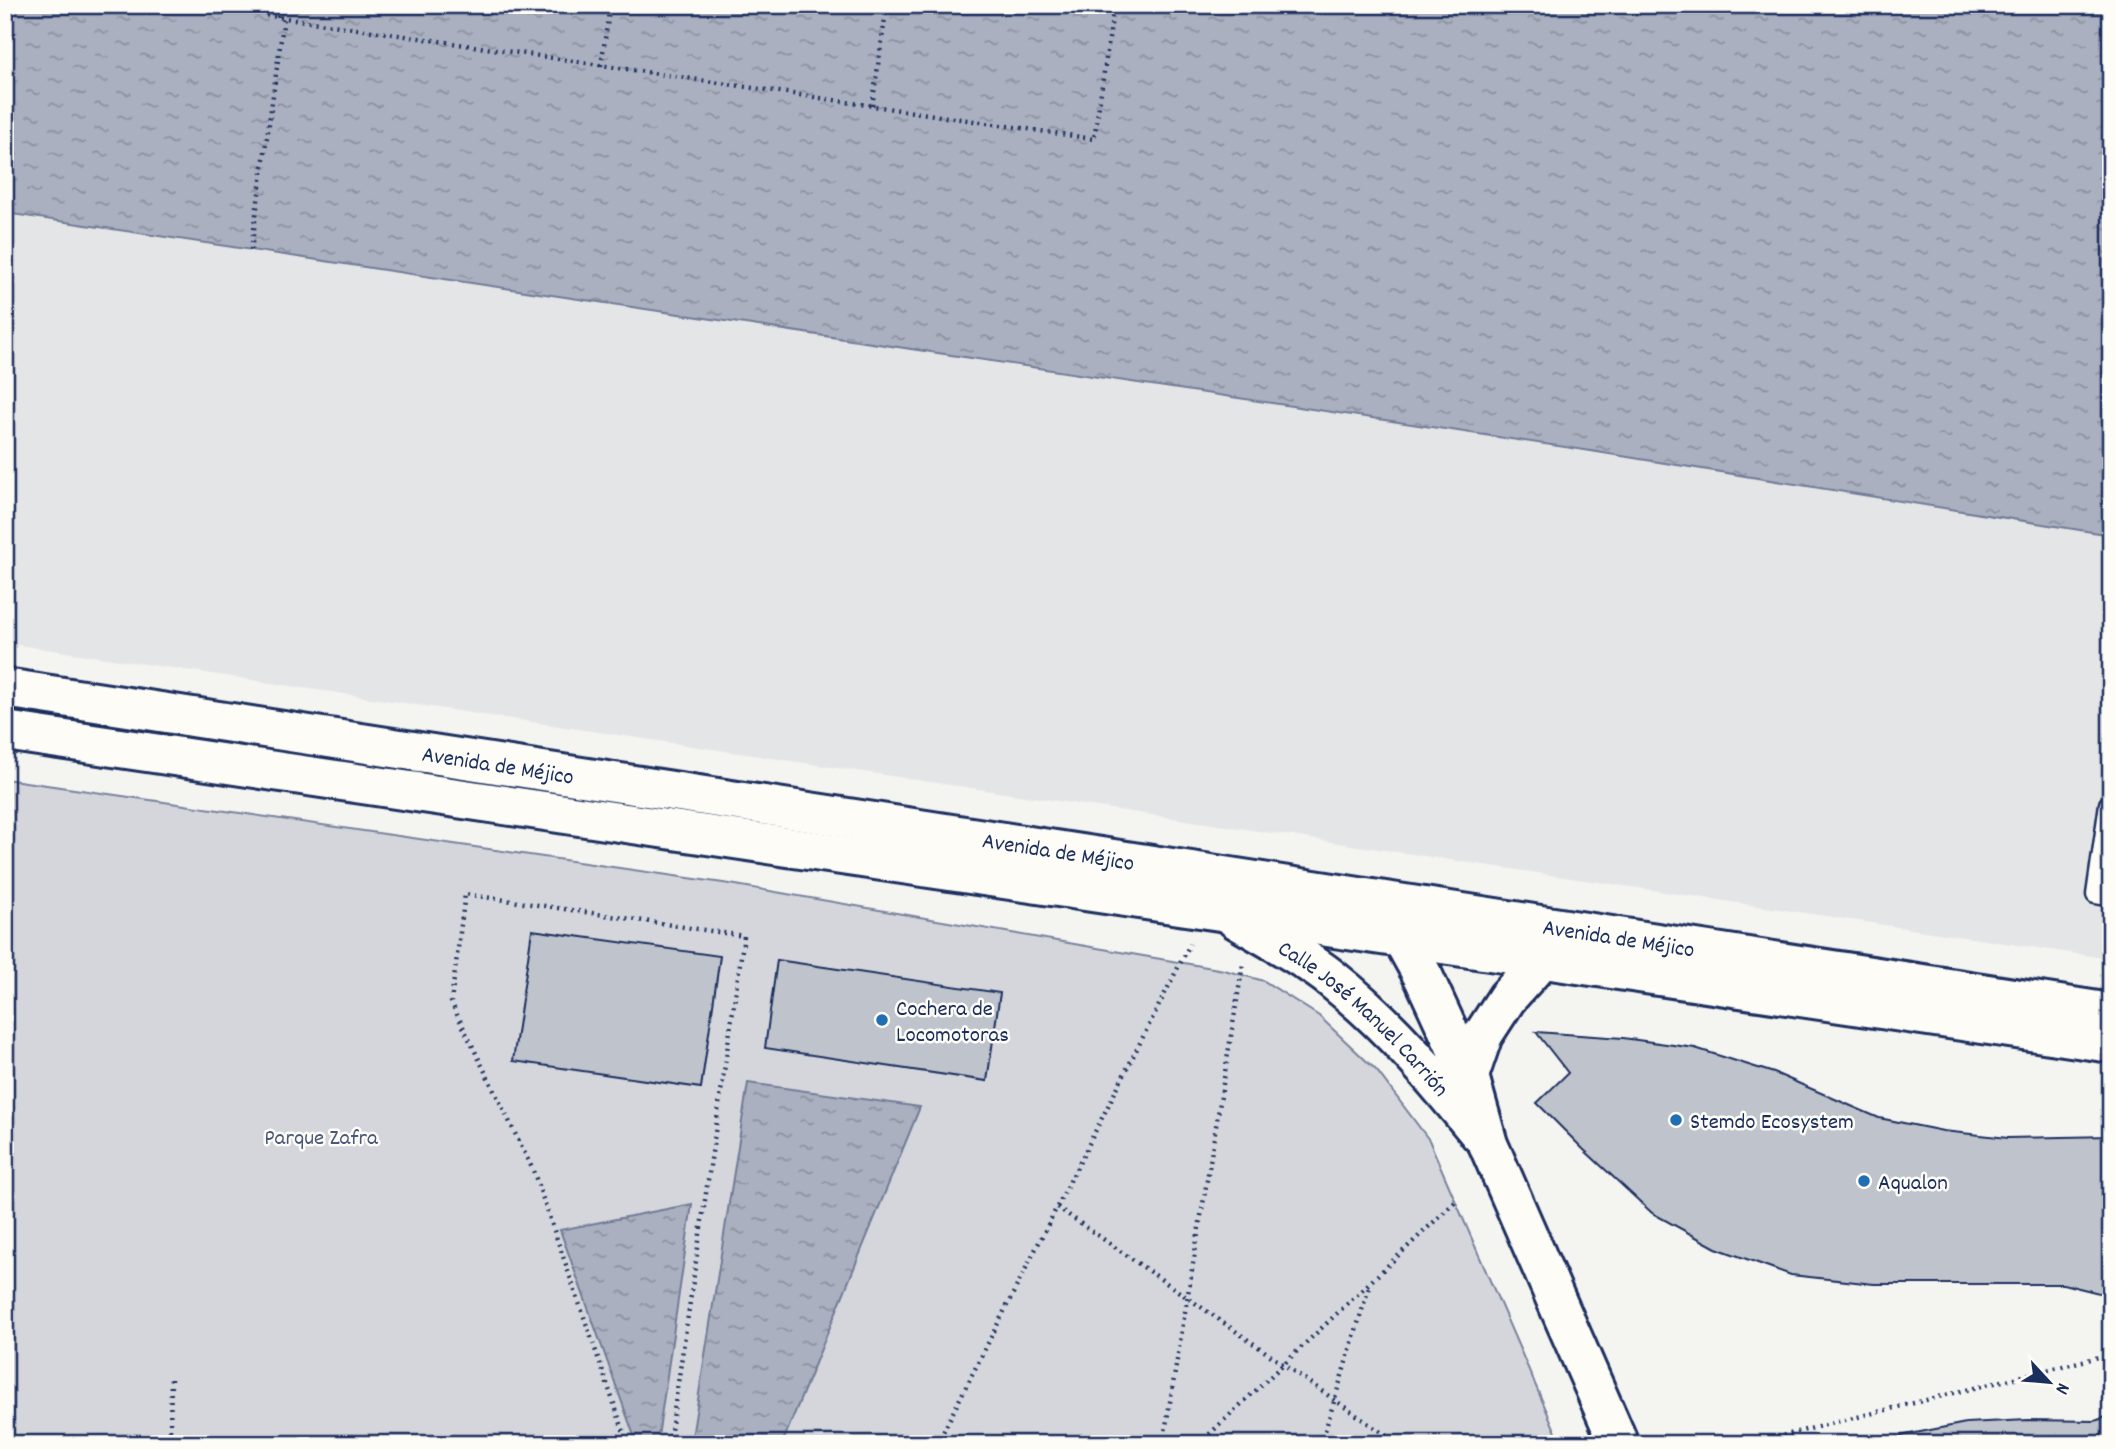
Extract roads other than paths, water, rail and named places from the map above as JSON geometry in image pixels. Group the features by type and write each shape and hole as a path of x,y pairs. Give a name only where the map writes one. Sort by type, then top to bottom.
{"street":[{"name":"Avenida de Méjico","path":"5,688 2111,1013"},
{"name":"Avenida de Méjico","path":"5,731 2111,1043"},
{"name":"Calle José Manuel Carrión","path":"1366,898 1388,915 1403,936 1469,1076 1488,1144 1619,1444"},
{"name":"Calle José Manuel Carrión","path":"1223,910 1330,978 1380,1020 1416,1056 1488,1144"},
{"name":"Calle José Manuel Carrión","path":"1469,1076 1483,1035 1507,998 1543,958"}],"lane":[{"path":"2111,804 2108,804 2095,895 2111,898"}],"water":[{"path":"5,5 2111,5 2111,535 1578,449 5,213"},
{"path":"748,1083 920,1107 782,1444 691,1444"},
{"path":"692,1204 657,1444 637,1444 560,1230"}],"place":[{"name":"Cochera de Locomotoras","path":"882,1020"},
{"name":"Stemdo Ecosystem","path":"1676,1120"},
{"name":"Aqualon","path":"1864,1181"}],"park label":[{"name":"Parque Zafra","path":"321,1136"}]}
